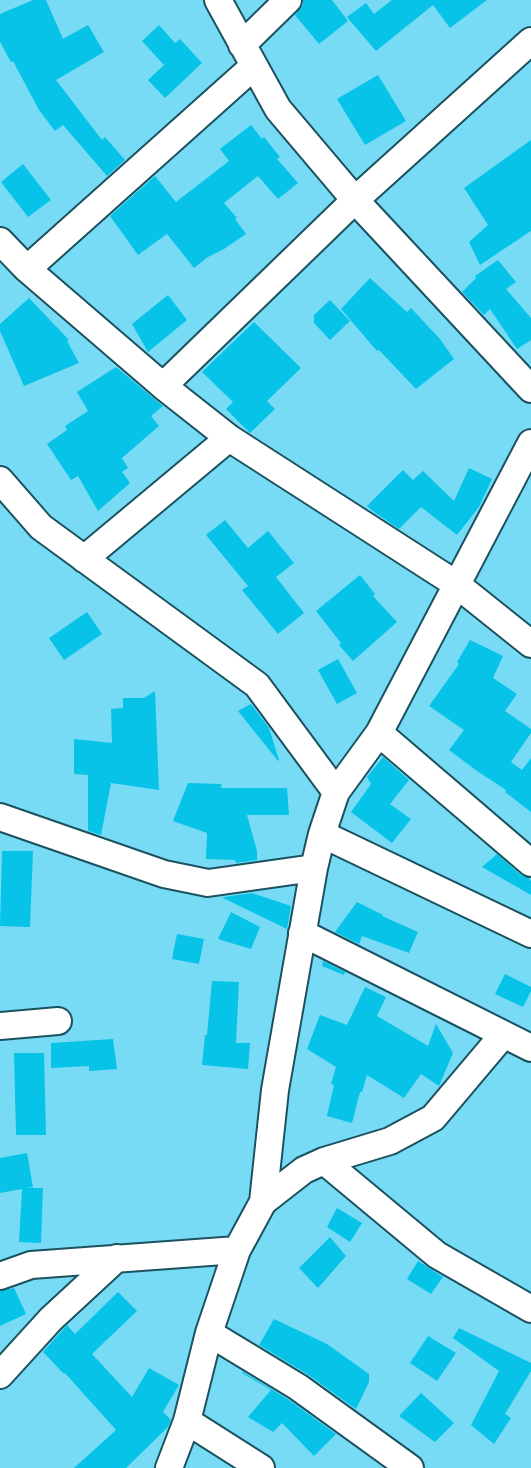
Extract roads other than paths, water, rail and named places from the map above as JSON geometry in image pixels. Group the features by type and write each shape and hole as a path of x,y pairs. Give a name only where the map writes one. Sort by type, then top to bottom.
{"street":[{"path":"218,0 278,109 355,200 531,389"},
{"path":"27,269 248,56 288,0"},
{"path":"163,386 355,200 531,41"},
{"path":"0,241 27,269 229,439 456,584 531,644"},
{"path":"84,559 229,439"},
{"path":"169,1468 187,1421 209,1333 237,1250 263,1202 275,1090 314,868 336,792 379,733 531,443"},
{"path":"0,480 41,527 257,685 336,792"},
{"path":"379,733 531,863"},
{"path":"0,817 164,874 208,883 314,868"},
{"path":"322,834 531,934"},
{"path":"303,933 531,1048"},
{"path":"0,1026 58,1021"},
{"path":"263,1202 304,1170 324,1161 390,1141 433,1118 503,1035"},
{"path":"324,1161 437,1255 531,1309"},
{"path":"0,1276 31,1265 237,1250"},
{"path":"0,1375 51,1319 117,1258"},
{"path":"209,1333 298,1387 410,1468"},
{"path":"187,1421 261,1468"}]}
